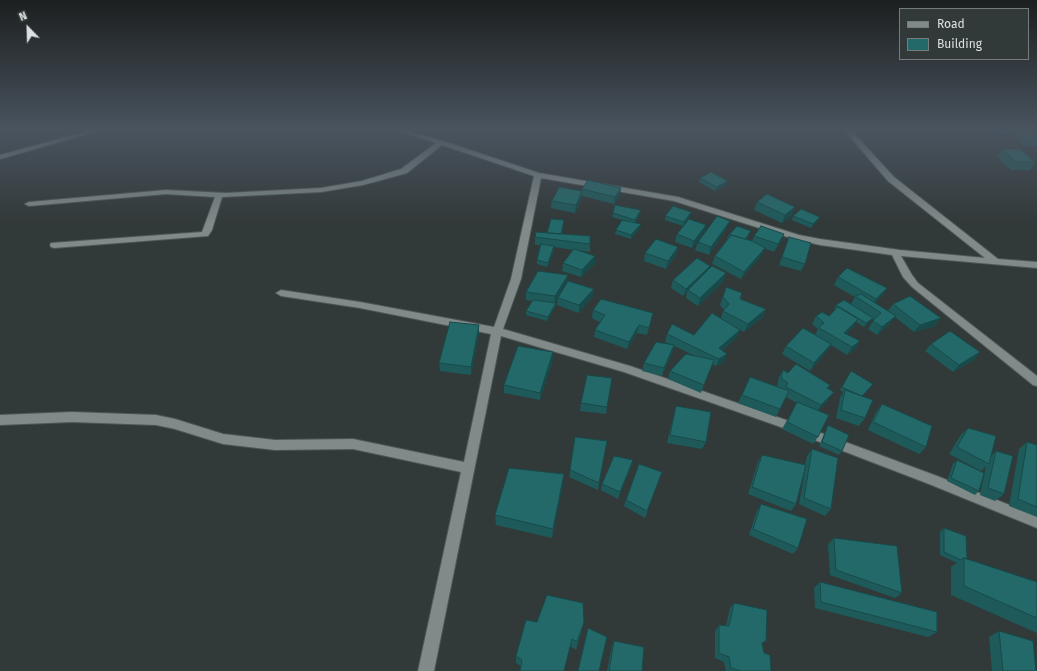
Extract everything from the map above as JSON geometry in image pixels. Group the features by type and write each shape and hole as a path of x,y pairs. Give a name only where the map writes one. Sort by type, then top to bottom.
{"street":[{"path":"29,204 166,192 219,195 321,190 362,183 404,171 416,161"},
{"path":"498,161 538,175 675,199 805,238 895,252 1037,264"},
{"path":"876,161 891,178 995,261"},
{"path":"426,671 497,331 516,279 538,175"},
{"path":"54,245 205,234 208,230 219,195"},
{"path":"895,252 908,277 915,285 1037,382"},
{"path":"281,294 360,305 497,331 626,369 782,423 933,480 1037,522"},
{"path":"0,420 72,417 156,420 175,424 223,439 275,445 353,444 468,468"}],"building":[{"path":"1015,161 1035,162 1016,162"},
{"path":"711,172 728,181 717,187 700,178"},
{"path":"588,180 621,188 615,197 582,189"},
{"path":"559,187 582,191 576,205 552,201"},
{"path":"767,194 795,207 785,215 757,202"},
{"path":"615,205 641,210 635,220 613,213"},
{"path":"673,206 691,212 684,222 665,216"},
{"path":"801,209 820,217 813,224 793,216"},
{"path":"717,216 730,221 711,247 698,242"},
{"path":"551,219 564,220 561,234 547,233"},
{"path":"689,219 706,225 694,241 677,234"},
{"path":"622,220 641,224 631,235 616,230"},
{"path":"737,226 751,231 745,239 731,235 730,237 728,236"},
{"path":"761,226 784,234 778,244 754,236"},
{"path":"536,232 590,236 590,244 535,237"},
{"path":"731,235 752,241 765,248 744,272 715,256"},
{"path":"789,237 811,243 805,264 782,257"},
{"path":"656,239 678,247 668,261 645,253"},
{"path":"541,244 554,246 548,263 537,260"},
{"path":"574,249 595,256 582,270 563,263"},
{"path":"697,258 710,266 686,289 673,280"},
{"path":"712,266 726,273 700,298 688,290"},
{"path":"847,268 887,288 876,299 838,277"},
{"path":"538,271 568,275 555,296 526,292"},
{"path":"568,281 594,289 579,305 558,298"},
{"path":"726,287 742,293 740,299 766,309 748,324 723,311 729,304 723,297"},
{"path":"861,294 896,316 882,327 873,321 881,313 855,296"},
{"path":"910,296 941,318 920,325 893,304"},
{"path":"601,299 653,313 649,328 639,325 629,342 595,330 605,315 593,310"},
{"path":"533,300 556,303 548,317 526,311"},
{"path":"844,300 873,318 866,323 836,305"},
{"path":"838,307 858,319 844,333 860,341 852,347 819,328 824,323 816,316 822,312 829,316"},
{"path":"712,313 740,330 719,348 727,354 719,359 667,334 672,324 694,335"},
{"path":"450,322 479,325 471,367 439,363"},
{"path":"803,328 831,344 814,363 786,346"},
{"path":"950,331 980,352 959,365 931,344"},
{"path":"656,342 674,345 664,368 644,363"},
{"path":"518,346 553,352 540,393 504,385"},
{"path":"686,354 714,360 704,385 670,371"},
{"path":"796,364 830,385 827,388 834,392 821,405 786,387 788,383 781,378 783,370 788,373"},
{"path":"851,371 873,384 862,396 842,387"},
{"path":"587,375 612,378 607,407 581,403"},
{"path":"750,377 789,391 780,409 742,395"},
{"path":"845,390 873,400 865,418 841,410"},
{"path":"797,402 829,415 818,437 787,422"},
{"path":"882,404 932,426 926,447 873,422"},
{"path":"676,406 711,412 706,442 670,435"},
{"path":"828,425 849,435 842,451 822,442"},
{"path":"968,428 996,436 989,464 957,447"},
{"path":"575,437 607,441 599,483 570,470"},
{"path":"1027,442 1037,445 1037,507 1018,499"},
{"path":"812,449 838,458 831,509 804,498"},
{"path":"996,451 1013,456 1004,494 988,488"},
{"path":"762,455 806,465 796,504 752,487"},
{"path":"614,456 633,460 620,492 602,484"},
{"path":"957,460 984,473 979,491 951,478"},
{"path":"639,464 662,472 647,511 626,500"},
{"path":"509,468 564,474 553,529 495,515"},
{"path":"761,504 807,519 798,548 753,529"},
{"path":"944,528 966,536 967,559 964,558 961,560 944,552"},
{"path":"834,538 897,546 902,593 836,570"},
{"path":"964,558 1037,582 1037,618 964,586"},
{"path":"820,582 937,612 937,632 821,602"},
{"path":"547,595 583,603 584,622 577,642 572,639 564,671 520,671 522,660 516,656 526,620 537,622"},
{"path":"734,603 767,610 766,641 762,643 764,653 770,655 771,671 741,671 731,668 729,657 719,653 719,625 729,626"},
{"path":"588,628 607,637 599,671 578,671"},
{"path":"999,631 1033,641 1036,671 1003,671"},
{"path":"614,641 644,647 642,671 609,671"}]}
